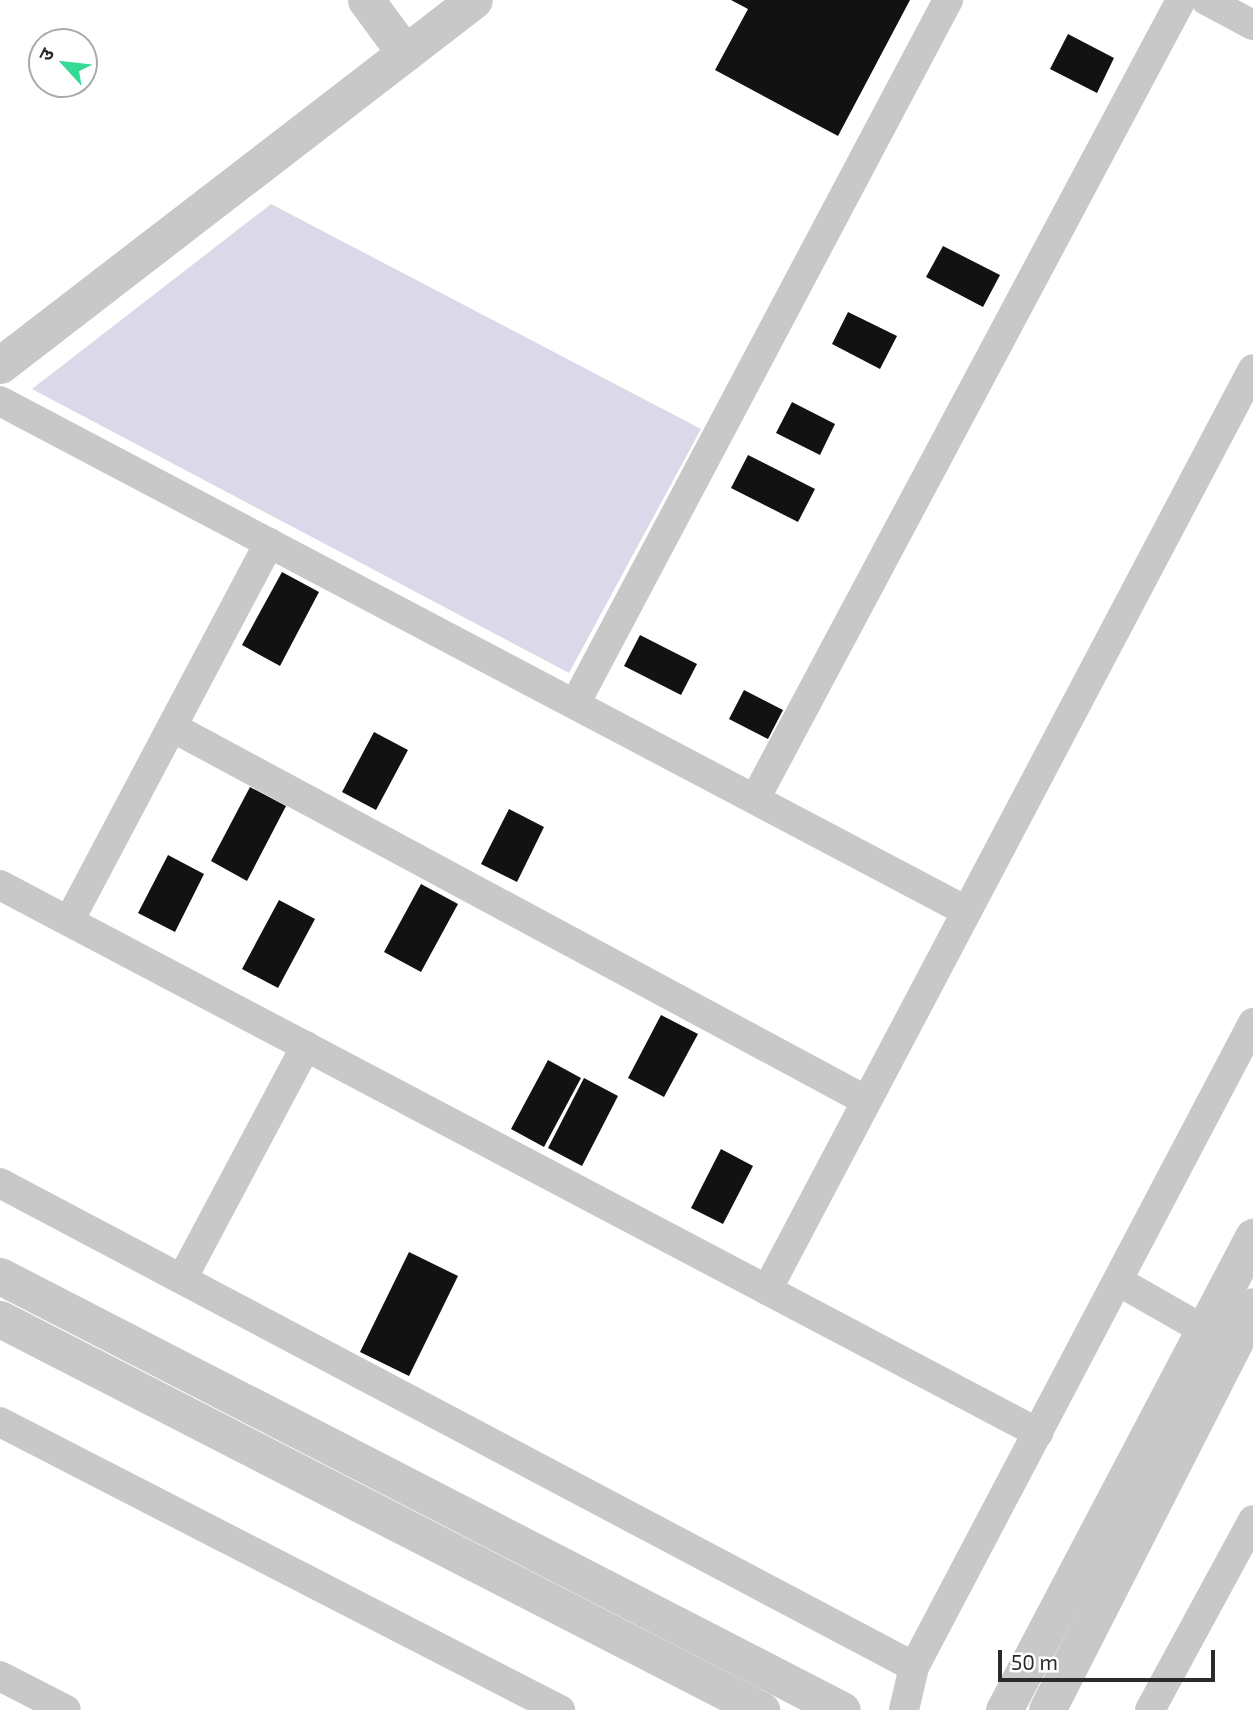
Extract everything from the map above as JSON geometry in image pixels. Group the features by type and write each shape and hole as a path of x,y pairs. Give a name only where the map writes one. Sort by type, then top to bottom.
{"street":[{"path":"366,0 405,53"},
{"path":"0,365 474,0"},
{"path":"575,704 948,0"},
{"path":"755,799 1181,0"},
{"path":"1206,0 1253,25"},
{"path":"766,1290 964,909 1253,369"},
{"path":"0,401 964,909"},
{"path":"69,921 269,543"},
{"path":"172,727 865,1100"},
{"path":"0,885 1038,1433"},
{"path":"904,1710 914,1667 1253,1023"},
{"path":"182,1279 306,1046"},
{"path":"0,1183 914,1667"},
{"path":"1253,1237 1009,1700 1048,1710 1253,1306"},
{"path":"0,1276 842,1710"},
{"path":"1118,1281 1204,1330"},
{"path":"0,1319 761,1710"},
{"path":"3,1430 560,1710"},
{"path":"1150,1710 1253,1520"},
{"path":"0,1676 66,1710"}],"shaded area":[{"path":"271,204 701,429 569,673 32,389"}],"building":[{"path":"731,0 910,0 838,136 715,70 748,9"},
{"path":"1068,34 1114,58 1097,93 1050,69"},
{"path":"943,246 1000,275 983,307 926,277"},
{"path":"848,312 897,336 880,369 832,344"},
{"path":"792,402 835,424 820,455 776,433"},
{"path":"748,455 815,489 798,522 731,488"},
{"path":"282,572 319,592 280,666 242,645"},
{"path":"640,635 697,664 681,695 624,666"},
{"path":"744,690 783,710 768,739 729,719"},
{"path":"374,732 408,750 376,810 342,792"},
{"path":"250,787 286,806 247,881 211,861"},
{"path":"509,809 544,827 517,882 481,864"},
{"path":"168,855 204,874 175,932 138,913"},
{"path":"421,884 458,904 421,972 384,952"},
{"path":"279,900 315,919 278,988 242,969"},
{"path":"661,1015 698,1034 664,1097 628,1078"},
{"path":"548,1060 581,1078 544,1147 511,1129"},
{"path":"584,1078 618,1096 582,1166 548,1148"},
{"path":"721,1149 753,1166 723,1224 691,1208"},
{"path":"409,1252 458,1276 409,1376 360,1352"}]}
